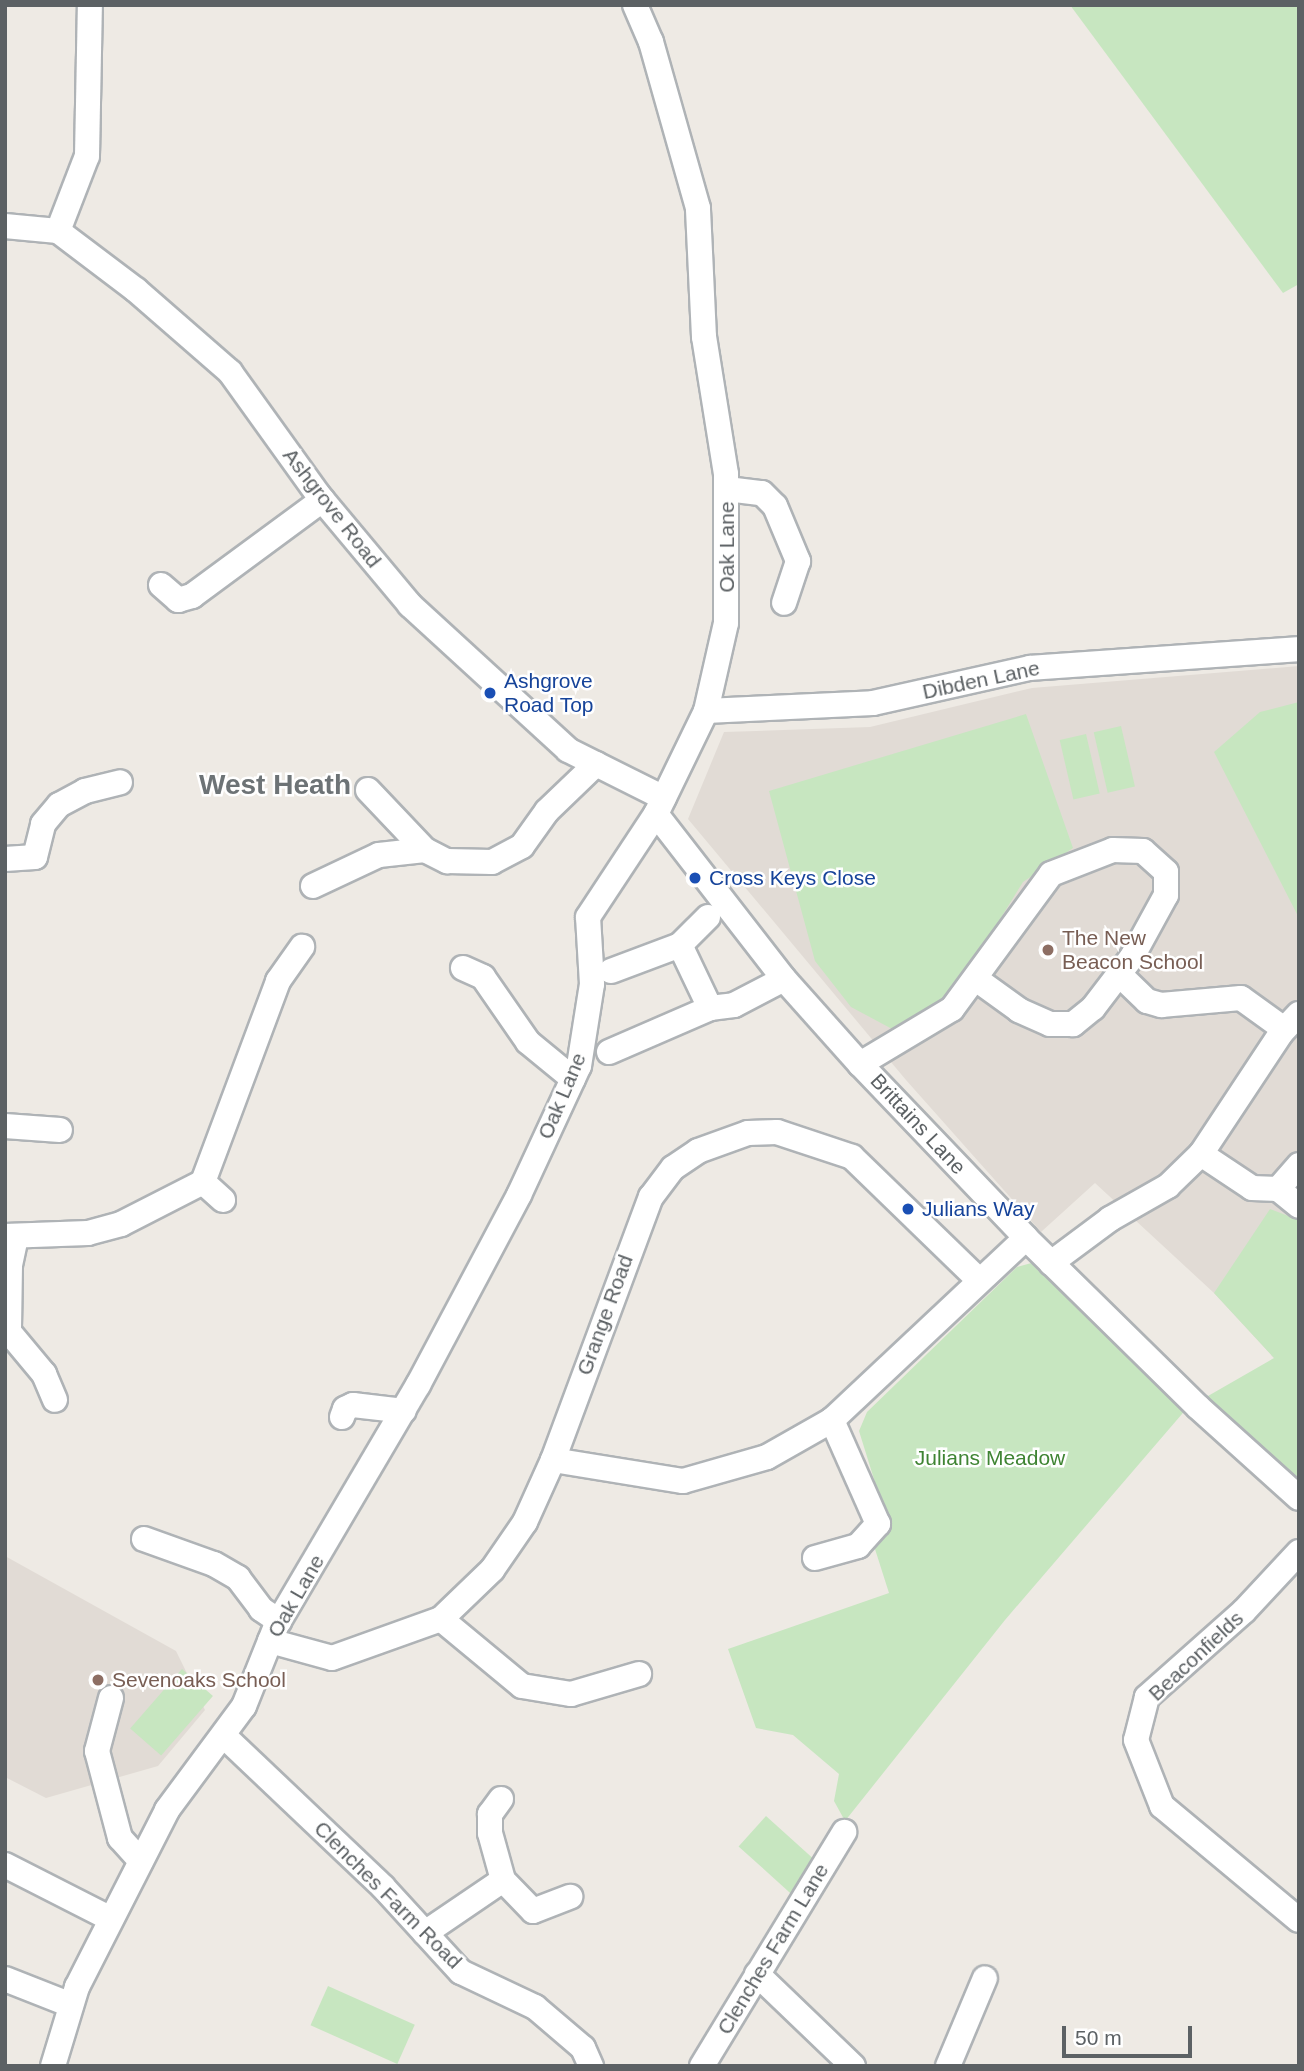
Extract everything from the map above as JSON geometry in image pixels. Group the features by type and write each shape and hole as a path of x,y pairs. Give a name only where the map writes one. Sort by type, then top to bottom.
{"street":[{"path":"5,226 58,231 87,156 90,5"},
{"name":"Oak Lane","path":"53,2066 71,2005 167,1810 244,1706 274,1631 404,1410 519,1195 573,1079 587,1030 592,984 588,917 660,806 706,711 726,623 727,489 704,337 698,208 651,41 635,5"},
{"name":"Ashgrove Road","path":"58,231 136,290 230,372 322,500 410,605 568,750 596,764 660,806"},
{"path":"727,489 762,493 775,506 798,561 784,603"},
{"path":"161,585 178,600 192,596 322,500"},
{"name":"Dibden Lane","path":"706,711 873,704 1030,668 1299,649"},
{"path":"368,790 425,850 447,861 492,862 522,845 547,811 596,764"},
{"path":"5,859 34,857 43,824 59,805 85,791 120,782"},
{"name":"Brittains Lane","path":"660,806 784,979 860,1064 1051,1263 1198,1407 1299,1498"},
{"path":"313,886 379,855 425,850"},
{"path":"860,1064 952,1009 1051,874 1113,850 1143,851 1166,872 1166,895 1119,974 1093,1008 1073,1024 1060,1026 1019,1010 976,979"},
{"path":"611,971 680,945 708,917"},
{"path":"680,945 710,1008"},
{"path":"55,1400 44,1374 9,1332 10,1236 88,1233 121,1224 202,1182 278,981 302,947"},
{"path":"463,968 483,978 528,1042 573,1079"},
{"path":"1051,1263 1110,1219 1168,1186 1201,1154 1292,1021 1241,998 1161,1005 1147,1000 1119,974"},
{"path":"609,1052 710,1008 734,1005 784,979"},
{"path":"5,1126 60,1130"},
{"name":"Grange Road","path":"274,1631 332,1658 441,1619 504,1553 525,1522 553,1460 651,1197 673,1168 698,1150 748,1133 777,1132 852,1157 979,1280"},
{"path":"1201,1154 1252,1188 1278,1189 1299,1206"},
{"path":"1278,1189 1299,1165"},
{"path":"202,1182 223,1199"},
{"path":"553,1460 683,1481 767,1457 832,1420 1026,1238"},
{"path":"342,1417 345,1409 353,1405 404,1410"},
{"path":"815,1558 858,1546 878,1524 832,1420"},
{"path":"144,1539 214,1564 238,1578 274,1631"},
{"name":"Beaconfields","path":"1299,1552 1244,1611 1147,1697 1136,1740 1162,1806 1299,1920"},
{"path":"441,1619 522,1686 571,1694 639,1674"},
{"path":"111,1698 97,1751 120,1838 141,1861"},
{"name":"Clenches Farm Road","path":"224,1736 425,1933 461,1972 535,2007 583,2048 591,2066"},
{"path":"501,1799 489,1814 489,1833 503,1881 533,1911 570,1897"},
{"name":"Clenches Farm Lane","path":"702,2066 844,1832"},
{"path":"5,1865 111,1919"},
{"path":"425,1933 503,1881"},
{"path":"757,1974 853,2066"},
{"path":"948,2066 985,1978"},
{"path":"5,1979 71,2005"}],"shaded area":[{"name":"The New Beacon School","path":"1299,666 1299,1349 1274,1358 1214,1293 1095,1183 1041,1232 906,1080 688,819 724,732 870,727 1032,688"},
{"name":"Sevenoaks School","path":"5,1556 176,1651 205,1710 158,1766 46,1798 5,1777"}],"green space":[{"path":"1070,5 1299,5 1299,284 1283,293"},
{"path":"1299,702 1299,918 1214,752 1260,712"},
{"path":"1026,714 1073,848 1023,882 954,994 894,1030 851,1007 815,961 769,791"},
{"path":"1121,726 1135,786 1108,793 1094,732"},
{"path":"1086,734 1100,793 1073,800 1060,740"},
{"path":"1270,1209 1299,1220 1299,1485 1201,1400 1274,1358 1214,1293"},
{"name":"Julians Meadow","path":"1035,1262 1188,1407 1005,1620 845,1821 834,1801 839,1774 793,1735 756,1728 728,1649 889,1593 874,1546 883,1508 859,1431 867,1412 1017,1267"},
{"path":"182,1669 213,1696 161,1756 130,1729"},
{"path":"766,1816 820,1864 792,1895 739,1846"},
{"path":"328,1986 415,2025 397,2064 311,2025"}],"place":[{"name":"Ashgrove Road Top","path":"490,693"},
{"name":"Cross Keys Close","path":"695,878"},
{"name":"The New Beacon School","path":"1048,950"},
{"name":"Julians Way","path":"908,1209"},
{"name":"Sevenoaks School","path":"98,1680"}],"district":[{"name":"West Heath","path":"275,785"}]}
